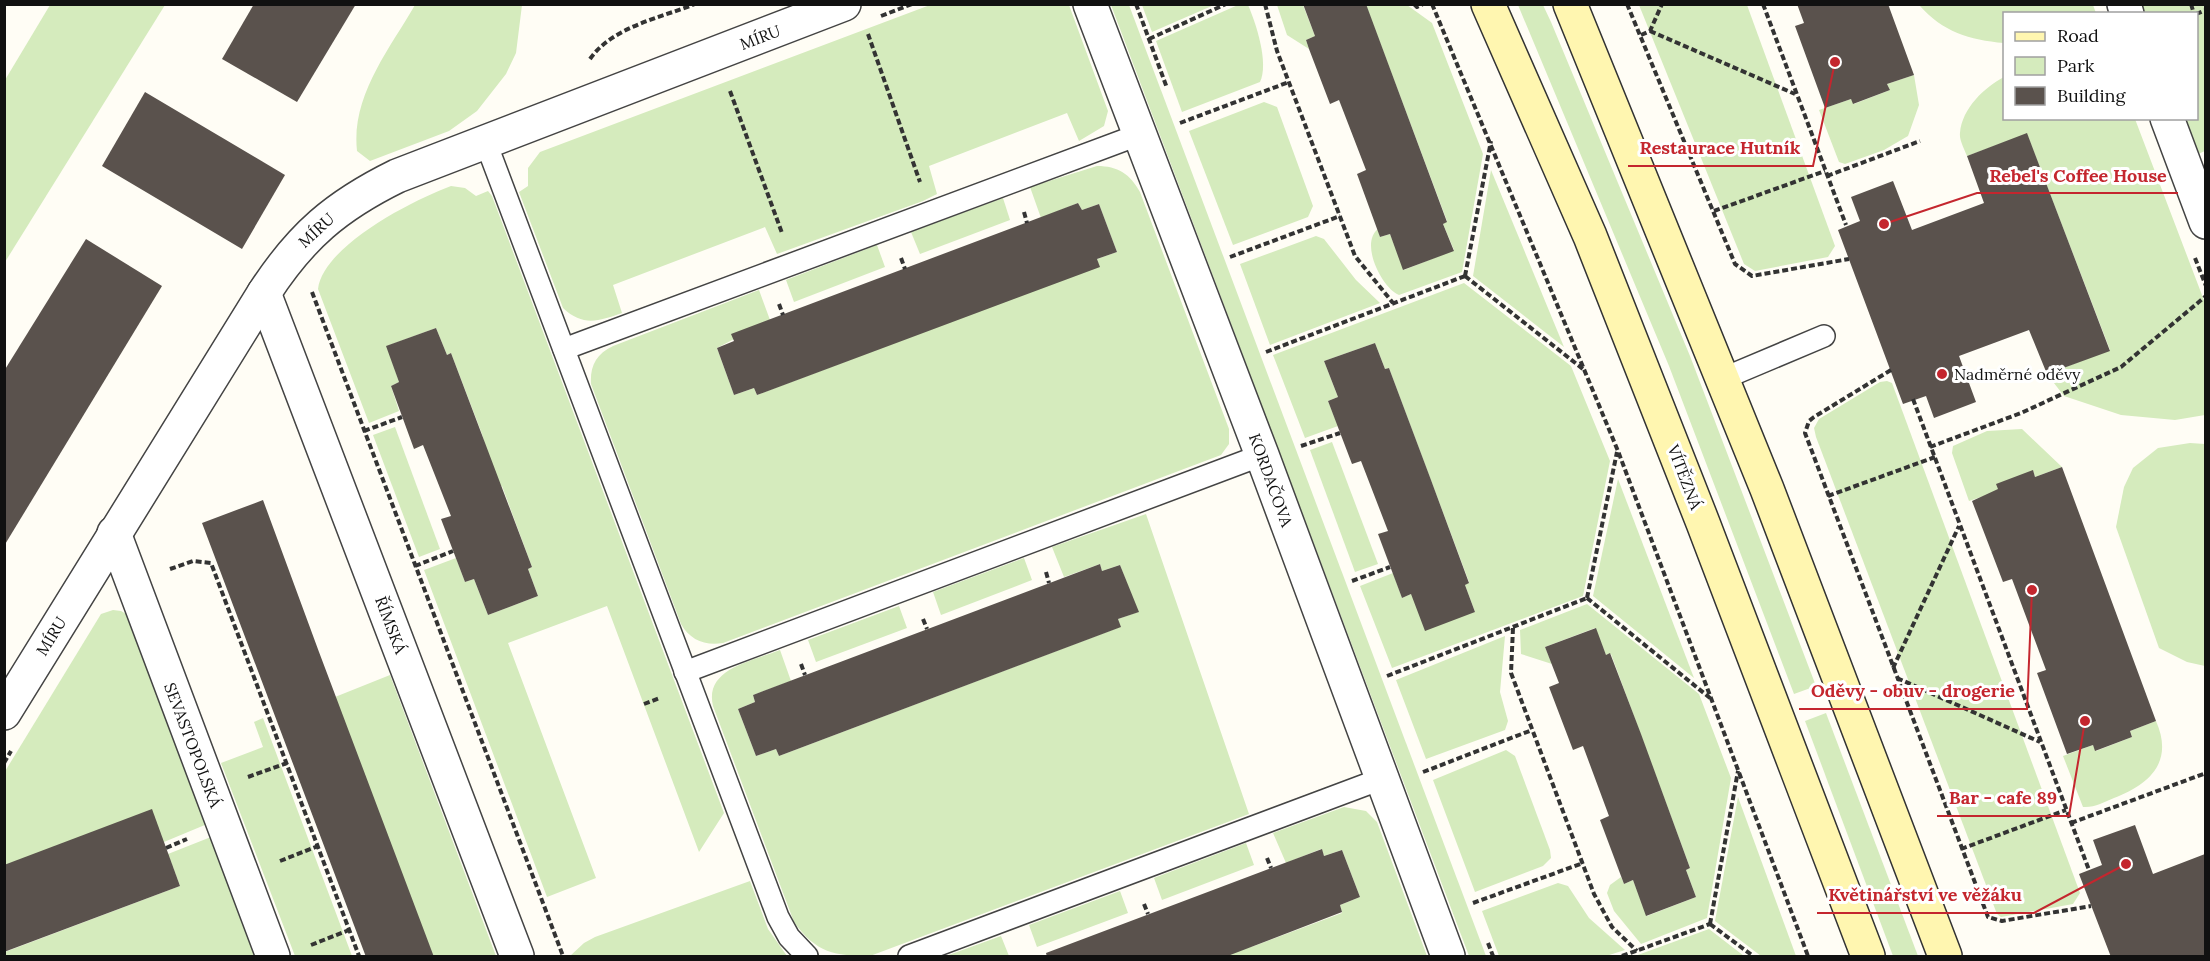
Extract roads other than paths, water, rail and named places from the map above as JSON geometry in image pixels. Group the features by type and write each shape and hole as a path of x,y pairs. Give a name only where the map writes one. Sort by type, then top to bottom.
{"main road":[{"name":"VÍTĚZNÁ","path":"1488,4 1590,236 1703,523 1868,957"},
{"path":"1570,4 1722,379 1945,957"}],"street":[{"name":"KORDAČOVA","path":"1090,4 1138,135 1262,455 1448,957"},
{"name":"MÍRU","path":"4,713 264,293 308,234 350,201 397,176 854,14"},
{"path":"2168,120 2205,222"},
{"name":"ŘÍMSKÁ","path":"264,293 517,957"},
{"name":"SEVASTOPOLSKÁ","path":"114,533 273,957"}],"lane":[{"path":"564,349 792,262 1138,135"},
{"path":"486,143 778,917 789,937 807,957"},
{"path":"1722,379 1824,336"},
{"path":"685,672 1262,455"},
{"path":"909,957 1381,778"}],"place":[{"name":"Restaurace Hutník","path":"1835,62"},
{"name":"Rebel's Coffee House","path":"1884,224"},
{"name":"Nadměrné oděvy","path":"1942,374"},
{"name":"Oděvy - obuv - drogerie","path":"2032,590"},
{"name":"Bar - cafe 89","path":"2085,721"},
{"name":"Květinářství ve věžáku","path":"2126,864"}]}
